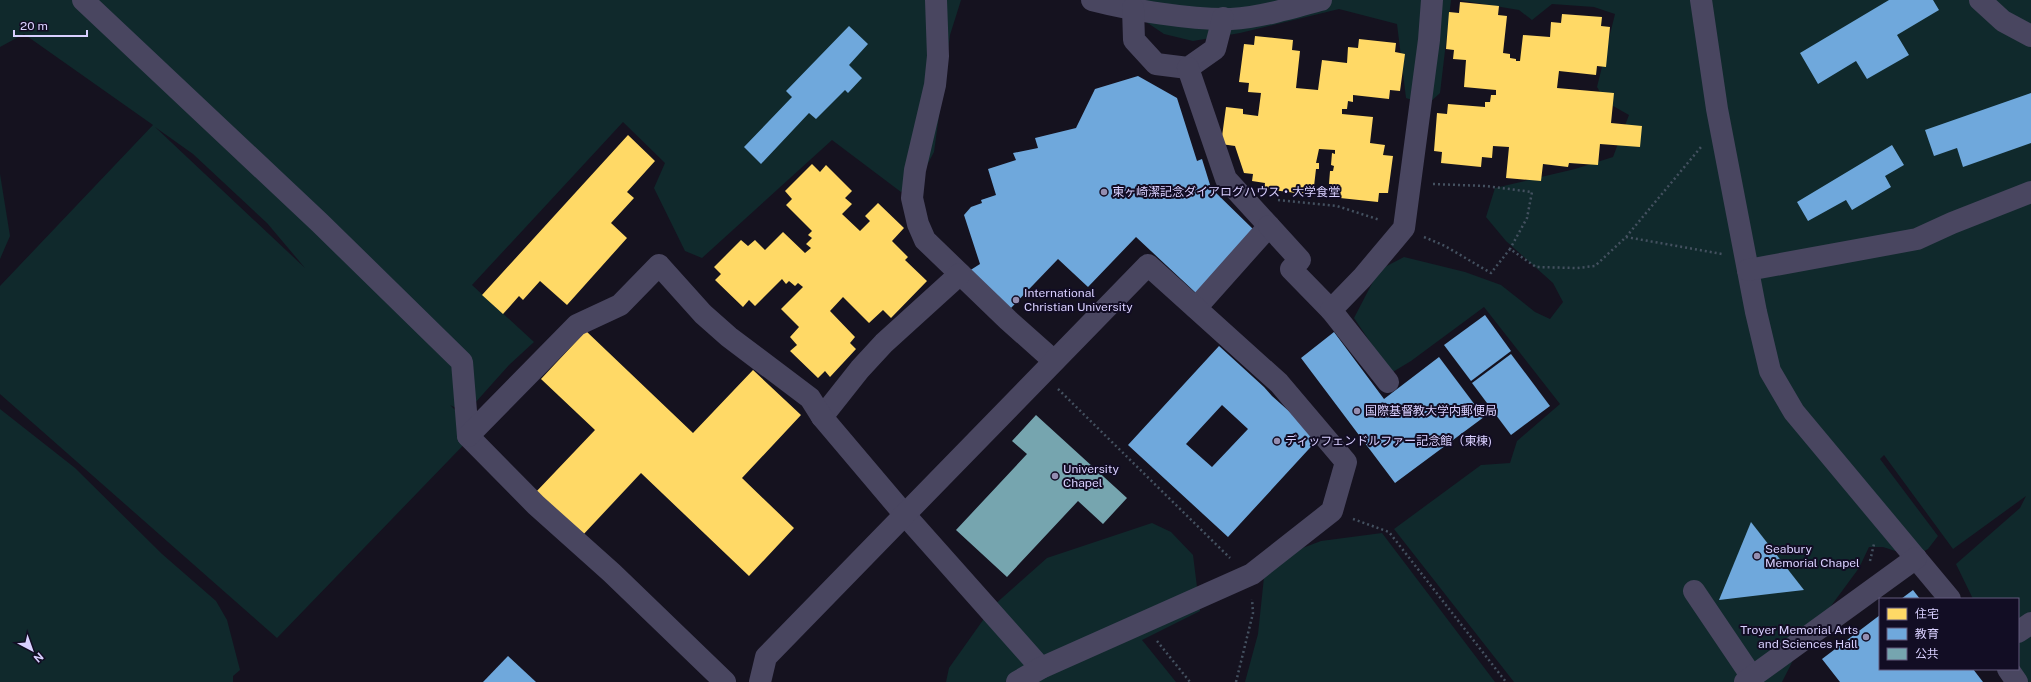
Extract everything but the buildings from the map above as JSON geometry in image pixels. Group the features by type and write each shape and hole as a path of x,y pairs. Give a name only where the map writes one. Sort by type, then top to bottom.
{"lane":[{"path":"83,0 320,223 462,362 468,436 536,505 612,573 725,682"},
{"path":"936,0 938,56 935,85 915,170 912,198 918,224 925,240 960,274 1048,367"},
{"path":"1092,0 1178,15 1223,18 1269,13 1321,0"},
{"path":"1331,310 1362,278 1404,228 1429,40 1432,0"},
{"path":"1701,0 1720,124 1756,312 1770,371 1794,412 1949,598"},
{"path":"1980,0 2003,21 2031,36"},
{"path":"1133,8 1134,40 1156,64 1188,68 1215,50 1223,18"},
{"path":"1188,68 1226,179 1300,260 1291,269 1331,310 1388,382"},
{"path":"1747,264 1917,239 1952,223 2031,192"},
{"path":"1196,308 1269,226"},
{"path":"468,436 577,325 620,305 659,265 703,314 729,337 810,398 822,417 905,515 1041,668"},
{"path":"760,682 766,657 1148,265 1279,383 1346,462 1332,511 1250,575 1041,668 1017,682"},
{"path":"822,417 860,369 884,343 960,274"},
{"path":"1694,591 1748,679 1916,558"},
{"path":"2019,631 2031,623"},
{"path":"2009,670 2018,682"}],"path":[{"path":"1510,249 1536,267 1577,268 1595,266 1626,237 1720,124"},
{"path":"1243,198 1337,206 1404,228 1445,246 1491,273 1510,249 1526,218 1532,192 1486,186 1410,184"},
{"path":"1626,237 1747,264"},
{"path":"1048,367 1250,575 1252,613 1236,682"},
{"path":"1332,511 1389,532 1506,682"},
{"path":"1870,564 1874,543"},
{"path":"1142,622 1190,682"}],"green space":[{"path":"0,0 961,0 950,35 934,152 926,167 901,192 832,140 702,258 685,251 654,188 665,163 623,122 472,285 534,342 509,365 466,413 450,405 477,431 277,638 0,394 0,286 153,125 24,34 0,47","holes":["155,127 193,154 267,223 305,268"]},
{"path":"1103,0 1451,0 1440,93 1427,105 1406,98 1397,24 1339,9 1240,33 1193,41 1164,34 1118,3"},
{"path":"1459,0 2031,0 2031,682 2020,682 2019,598 1973,598 1956,564 2020,508 2026,496 1953,549 1884,455 1880,459 1938,536 1928,549 1914,557 1883,547 1869,547 1859,568 1831,606 1808,631 1782,682 1514,682 1394,529 1481,465 1510,463 1517,441 1560,404 1484,307 1411,361 1391,373 1354,318 1379,270 1404,257 1465,272 1501,285 1535,312 1550,319 1563,302 1553,283 1506,241 1486,217 1495,188 1575,169 1613,157 1629,115 1606,102 1597,87 1615,14 1594,7 1552,4 1532,20 1519,10"},
{"path":"0,174 10,236 0,259"},
{"path":"0,409 75,468 162,554 216,601 227,620 240,670 233,676 233,682 0,682"},
{"path":"1152,523 1171,532 1193,555 1200,611 1142,640 1176,682 946,682 949,668 993,606 1047,558"},
{"path":"1382,533 1495,682 1245,682 1258,634 1264,577 1276,558 1321,541"}],"place":[{"name":"東ヶ崎潔記念ダイアログハウス・大学食堂","path":"1104,192"},
{"name":"International Christian University","path":"1016,300"},
{"name":"国際基督教大学内郵便局","path":"1357,411"},
{"name":"ディッフェンドルファー記念館（東棟)","path":"1277,441"},
{"name":"University Chapel","path":"1055,476"},
{"name":"Seabury Memorial Chapel","path":"1757,556"},
{"name":"Troyer Memorial Arts and Sciences Hall","path":"1866,637"}]}
